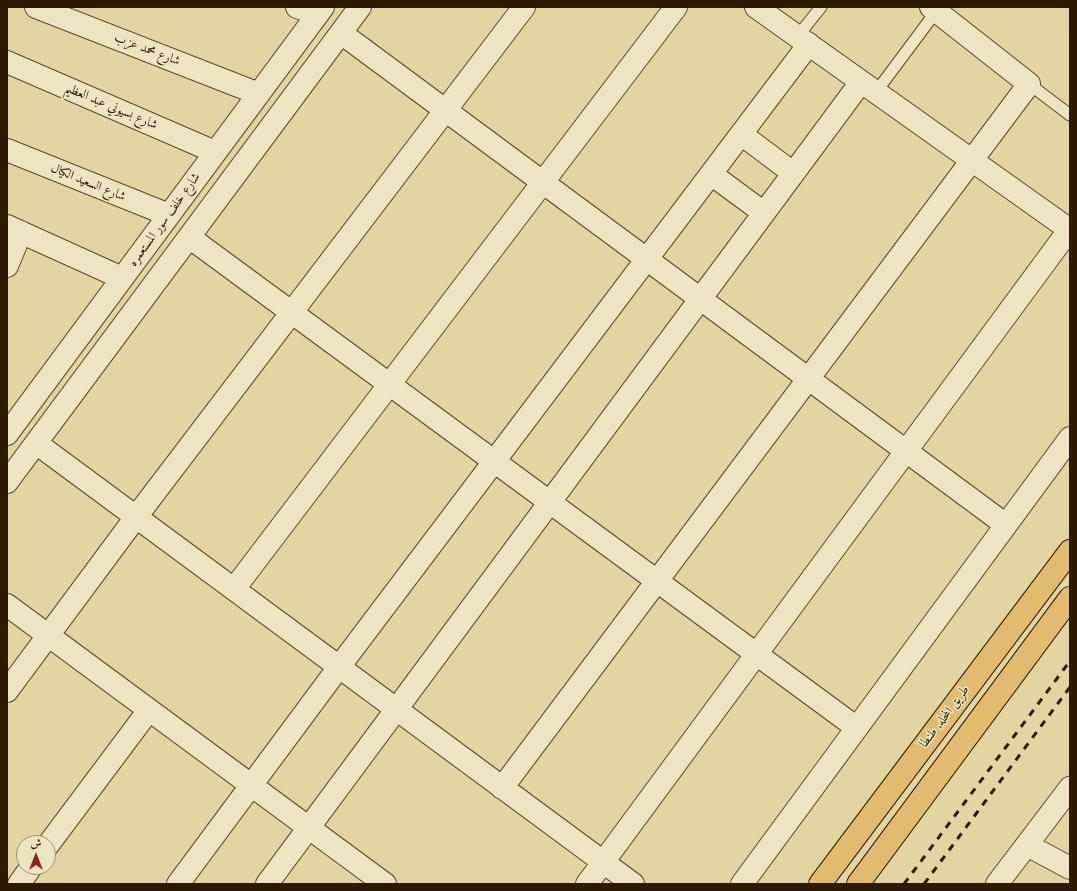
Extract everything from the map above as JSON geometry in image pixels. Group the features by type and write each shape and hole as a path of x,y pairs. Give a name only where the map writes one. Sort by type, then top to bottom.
{"main road":[{"name":"طريق المحله, طنطا","path":"820,884 1070,551"},
{"path":"858,884 1070,598"}],"street":[{"name":"شارع محمد عزب","path":"36,7 259,94"},
{"path":"7,482 360,7"},
{"path":"7,691 136,517 524,7"},
{"path":"234,589 676,7"},
{"path":"587,884 1070,230 756,7"},
{"path":"502,788 1029,84 936,8"},
{"name":"شارع خلف سور المستعمره","path":"7,434 259,94 312,9"},
{"path":"341,33 1006,525"},
{"path":"178,884 339,667 741,134 803,40"},
{"name":"شارع بسيوني عبد العظيم","path":"7,62 215,152"},
{"path":"267,884 793,174 869,87"},
{"path":"741,134 793,174"},
{"name":"شارع السعيد الكيال","path":"7,150 169,215"},
{"path":"711,174 764,213"},
{"path":"7,266 14,229 122,278"},
{"path":"189,237 857,728"},
{"path":"742,884 1070,438"},
{"path":"36,443 633,884"},
{"path":"7,605 385,884"},
{"path":"55,835 149,710"},
{"path":"998,884 1070,788"},
{"path":"1027,845 1070,868"},
{"path":"19,884 25,875"}],"lane":[{"path":"803,40 821,7"},
{"path":"869,87 936,8"},
{"path":"1029,84 1070,115"}],"railway":[{"path":"904,884 1070,661"},
{"path":"924,884 1070,687"}]}
